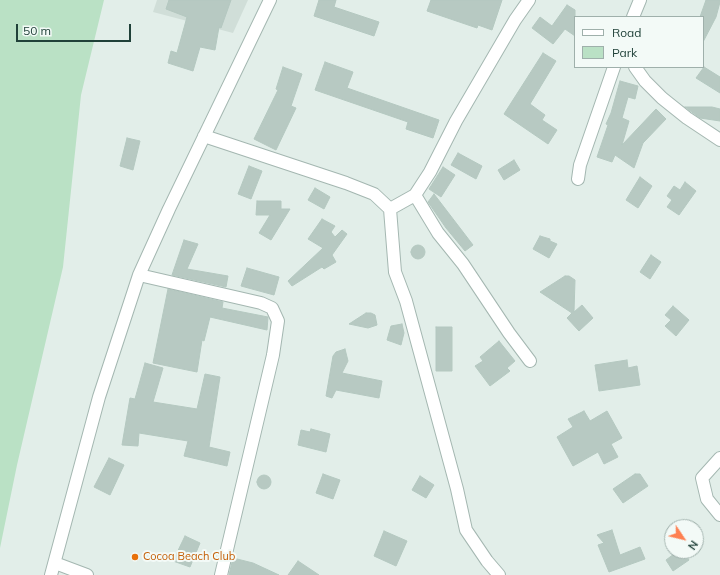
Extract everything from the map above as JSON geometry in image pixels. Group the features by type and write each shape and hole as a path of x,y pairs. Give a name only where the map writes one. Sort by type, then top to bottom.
{"street":[{"path":"51,575 99,397 139,275 270,0"},
{"path":"390,209 414,195 430,172 462,110 515,20 529,0"},
{"path":"633,16 640,0"},
{"path":"578,179 580,165 614,68"},
{"path":"636,68 645,81 662,98 686,118 720,140"},
{"path":"204,136 346,183 374,194 390,209 395,272 406,301 457,489 466,530 487,561 499,575"},
{"path":"414,195 438,233 463,264 509,333 530,361"},
{"path":"139,275 261,304 272,308 278,321 273,355 221,575"},
{"path":"720,458 702,478 707,499 720,515"},
{"path":"55,563 87,575"}],"shaded area":[{"path":"157,0 248,0 233,33 153,12"}],"green space":[{"path":"0,0 104,0 81,95 63,267 17,465 0,548"}],"building":[{"path":"169,0 231,0 221,28 219,27 215,50 200,47 193,71 168,63 171,51 177,53 187,17 166,9"},
{"path":"319,0 336,0 334,7 379,22 374,36 314,16"},
{"path":"431,0 502,0 492,30 478,25 477,28 427,11"},
{"path":"706,0 720,0 716,17 704,40 704,16 700,16"},
{"path":"567,5 575,10 574,35 565,29 553,44 532,28 540,17 552,26"},
{"path":"543,53 556,61 530,104 545,115 542,120 557,130 548,144 504,114"},
{"path":"325,62 353,72 347,88 439,120 433,138 406,129 408,122 315,90"},
{"path":"283,67 302,74 291,106 296,108 276,150 254,139 278,90 276,89"},
{"path":"704,67 720,77 720,93 696,78"},
{"path":"620,81 638,86 635,99 628,97 622,118 629,121 622,145 656,109 666,119 643,143 634,168 615,155 612,162 597,157 608,125 606,124 611,113"},
{"path":"685,107 712,107 720,109 720,121 700,118"},
{"path":"127,138 140,141 133,170 120,166"},
{"path":"458,153 482,166 476,179 451,165"},
{"path":"514,160 520,170 504,180 498,170"},
{"path":"249,166 262,171 251,199 238,194"},
{"path":"443,167 455,175 441,197 429,189"},
{"path":"640,177 652,186 638,208 626,200"},
{"path":"685,182 696,191 679,215 667,207 672,200 667,196 674,186 680,190"},
{"path":"315,188 330,197 324,209 308,200"},
{"path":"434,194 473,245 465,251 446,228 428,202"},
{"path":"257,201 281,201 281,209 290,209 271,240 259,233 270,215 256,215"},
{"path":"322,219 335,226 331,232 335,237 342,230 347,234 332,255 336,262 324,269 322,267 292,286 288,281 323,248 308,239"},
{"path":"540,236 550,239 550,241 557,244 549,258 533,249"},
{"path":"184,240 198,244 187,269 228,276 226,287 172,275"},
{"path":"418,245 423,247 425,252 423,257 418,259 413,257 411,252 413,247"},
{"path":"651,255 661,262 650,279 640,272"},
{"path":"247,268 279,277 274,295 241,286"},
{"path":"565,276 569,276 575,280 574,312 582,305 593,318 579,331 567,318 572,313 540,292"},
{"path":"168,289 223,302 222,308 268,317 267,330 210,317 204,341 202,340 197,372 153,363"},
{"path":"673,306 689,320 676,336 665,326 671,320 665,315"},
{"path":"366,313 375,315 377,325 368,328 349,324"},
{"path":"402,324 404,333 401,345 387,340 391,326"},
{"path":"436,327 452,327 452,371 436,371"},
{"path":"499,341 515,361 507,368 510,371 490,386 475,366 483,361 480,357"},
{"path":"345,349 348,361 342,373 382,381 379,398 336,390 332,398 326,396 333,356 336,352"},
{"path":"627,360 628,368 637,366 640,385 599,391 595,365"},
{"path":"145,363 163,368 153,402 197,409 205,374 220,377 209,447 230,452 227,466 184,456 188,441 139,433 138,446 122,445 130,398 135,399"},
{"path":"584,411 590,421 607,411 622,438 611,444 618,457 604,464 598,452 573,466 557,437 573,427 568,419"},
{"path":"311,429 330,434 326,452 298,445 301,430 310,432"},
{"path":"109,458 124,465 110,495 94,487"},
{"path":"323,474 340,480 333,499 316,493"},
{"path":"635,474 640,474 648,486 623,503 613,489"},
{"path":"261,475 267,475 271,479 271,485 267,489 261,489 257,485 257,479"},
{"path":"420,476 434,485 426,498 412,490"},
{"path":"612,530 620,555 640,547 645,559 609,572 598,545 604,543 597,535"},
{"path":"384,531 407,541 396,566 374,556"},
{"path":"185,536 200,543 190,567 173,561"},
{"path":"233,558 253,563 279,575 229,575"},
{"path":"688,559 689,560 673,571 666,560"},
{"path":"298,561 319,575 288,575"}],"place":[{"name":"Cocoa Beach Club","path":"135,557"}]}
